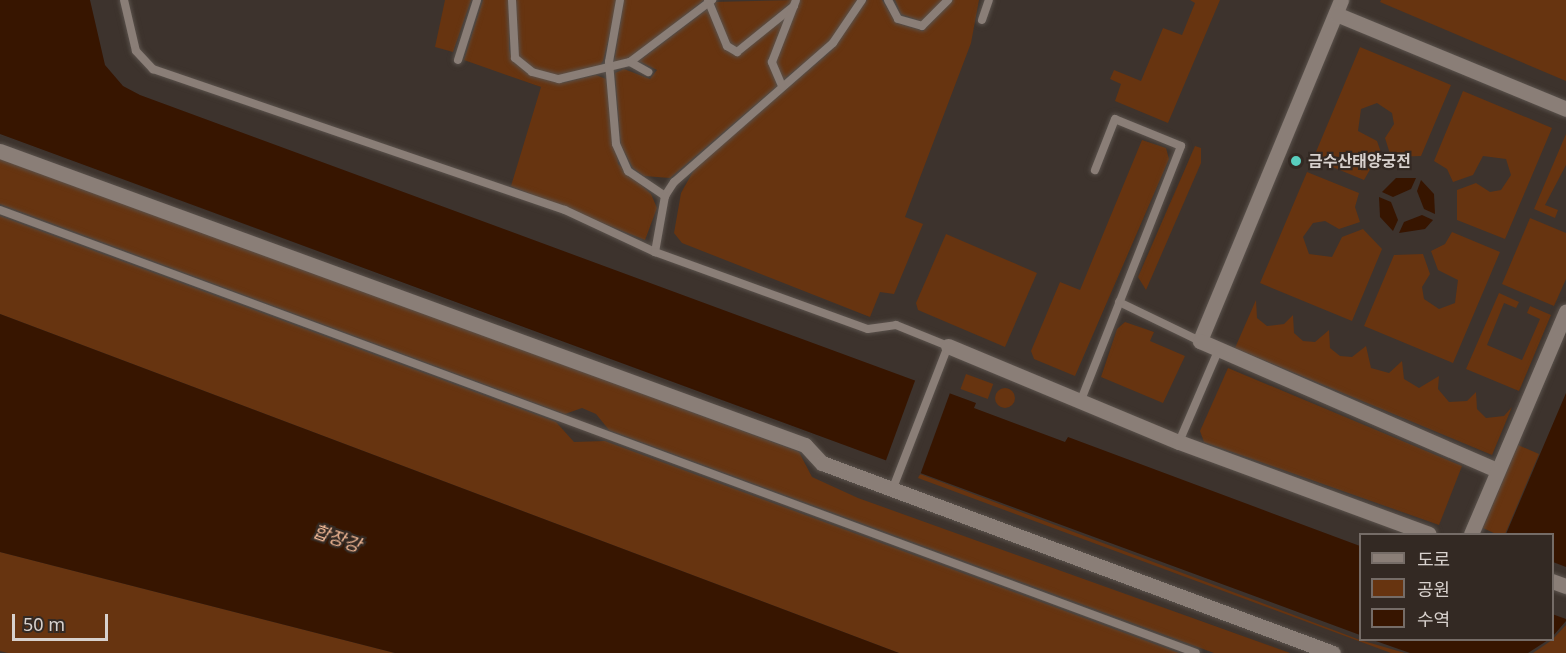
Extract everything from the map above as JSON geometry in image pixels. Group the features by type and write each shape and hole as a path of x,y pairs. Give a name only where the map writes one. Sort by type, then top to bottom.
{"street":[{"path":"1497,470 1218,351 1200,341 1339,7 1566,109"},
{"path":"0,151 805,445 822,463 1333,653"},
{"path":"1471,533 1566,311"},
{"path":"948,346 1179,442 1426,533"}],"lane":[{"path":"124,0 136,51 153,69 566,210 655,252 868,329 896,325 948,346 893,488"},
{"path":"458,60 477,0"},
{"path":"512,0 512,48 521,65 559,79 609,69 630,62 710,1 727,46 737,52 795,3"},
{"path":"620,0 609,69 622,160 664,196"},
{"path":"655,252 664,196 782,86 833,43 862,0"},
{"path":"888,0 898,19 922,26 948,0"},
{"path":"982,20 990,0"},
{"path":"782,86 772,62 795,3"},
{"path":"630,62 648,72"},
{"path":"1081,400 1181,146 1115,119 1095,170"},
{"path":"0,210 1196,653"},
{"path":"1119,302 1200,341"},
{"path":"1179,442 1218,351"}],"green space":[{"path":"445,0 471,0 453,52 435,47"},
{"path":"483,0 510,0 509,49 512,60 529,74 562,83 596,75 606,79 618,164 651,194 657,208 645,240 511,186 541,87 464,60"},
{"path":"516,0 618,0 603,61 598,68 558,76 533,69 519,57"},
{"path":"624,0 704,0 628,60 614,63"},
{"path":"794,0 736,49 729,43 714,2"},
{"path":"800,0 857,0 831,41 784,79 775,68 777,52"},
{"path":"867,0 882,0 896,23 923,31 953,0 979,0 971,43 905,217 923,224 894,294 880,292 870,317 682,243 674,233 681,193 695,168 831,51"},
{"path":"895,0 944,0 921,21 901,14"},
{"path":"1190,0 1220,0 1168,123 1115,101 1121,84 1110,79 1114,70 1141,81 1163,28 1182,35 1195,3"},
{"path":"1381,0 1566,0 1566,81 1380,2"},
{"path":"709,8 737,54 787,17 770,62 777,86 670,178 644,176 633,168 621,145 615,73 624,69 650,79 657,70 639,61"},
{"path":"1360,47 1451,85 1421,156 1391,157 1385,138 1394,124 1392,113 1377,103 1361,109 1358,131 1377,141 1384,161 1372,166 1364,180 1313,159"},
{"path":"1463,91 1552,128 1505,239 1457,220 1457,190 1476,183 1490,192 1501,190 1511,175 1506,159 1483,156 1473,175 1453,182 1447,169 1434,161"},
{"path":"1566,134 1566,165 1545,205 1558,210 1555,218 1534,209"},
{"path":"1142,140 1166,148 1169,159 1075,376 1034,359 1031,351 1060,282 1080,290"},
{"path":"1195,146 1201,148 1201,163 1146,290 1138,277"},
{"path":"0,156 799,452 812,477 858,498 1290,653 1214,653 609,430 596,414 582,408 565,414 0,204"},
{"path":"1307,172 1359,193 1355,207 1360,222 1339,229 1325,221 1313,223 1303,237 1309,254 1332,257 1342,237 1363,229 1382,249 1352,321 1260,283"},
{"path":"0,216 556,422 574,442 605,441 1179,653 899,653 0,314"},
{"path":"1530,218 1566,233 1566,279 1554,306 1502,284"},
{"path":"1452,232 1500,252 1453,363 1364,326 1394,255 1423,254 1430,274 1422,287 1424,299 1439,309 1455,303 1458,280 1438,270 1431,251 1445,244"},
{"path":"946,234 1037,273 1005,347 918,310 916,303"},
{"path":"1499,293 1519,302 1516,308 1504,303 1487,345 1522,360 1540,319 1527,313 1530,306 1551,315 1519,391 1466,369"},
{"path":"1256,300 1257,318 1267,326 1284,324 1293,315 1294,333 1303,341 1315,342 1329,330 1330,348 1340,356 1352,357 1366,346 1371,368 1389,373 1402,361 1404,379 1419,388 1439,376 1438,389 1449,402 1467,401 1476,392 1477,409 1486,418 1504,416 1512,407 1492,455 1235,348"},
{"path":"1125,322 1154,332 1150,341 1185,356 1163,403 1101,377 1117,329"},
{"path":"1228,368 1462,466 1439,525 1204,442 1200,431"},
{"path":"966,374 993,384 988,399 961,389"},
{"path":"1001,388 1009,388 1015,394 1015,402 1009,408 1001,408 995,402 995,394"},
{"path":"1518,445 1539,454 1505,533 1494,533 1483,528"},
{"path":"920,474 1359,641 1405,653 1391,653 918,478"},
{"path":"0,552 395,653 8,653 0,651"},
{"path":"1566,625 1566,653 1533,653 1554,641 1554,638"}],"water":[{"path":"0,0 90,0 105,65 123,86 140,95 976,403 974,408 1065,442 1068,437 1359,546 1359,635 0,134"},
{"path":"1396,178 1416,178 1411,189 1393,197 1382,192"},
{"path":"1421,180 1434,194 1435,214 1424,209 1417,191"},
{"path":"1379,197 1391,202 1398,220 1393,231 1380,217"},
{"path":"1422,215 1433,220 1425,229 1399,233 1404,222"},
{"name":"합장강","path":"0,314 899,653 395,653 0,552"},
{"path":"1566,393 1566,621 1554,635 1554,533 1506,533"},
{"path":"1376,641 1546,641 1528,653 1410,653"}],"pier":[{"path":"916,378 951,391 920,475 885,463"},
{"path":"1554,562 1566,567 1566,619 1554,615"}],"place":[{"name":"금수산태양궁전","path":"1296,161"}]}
